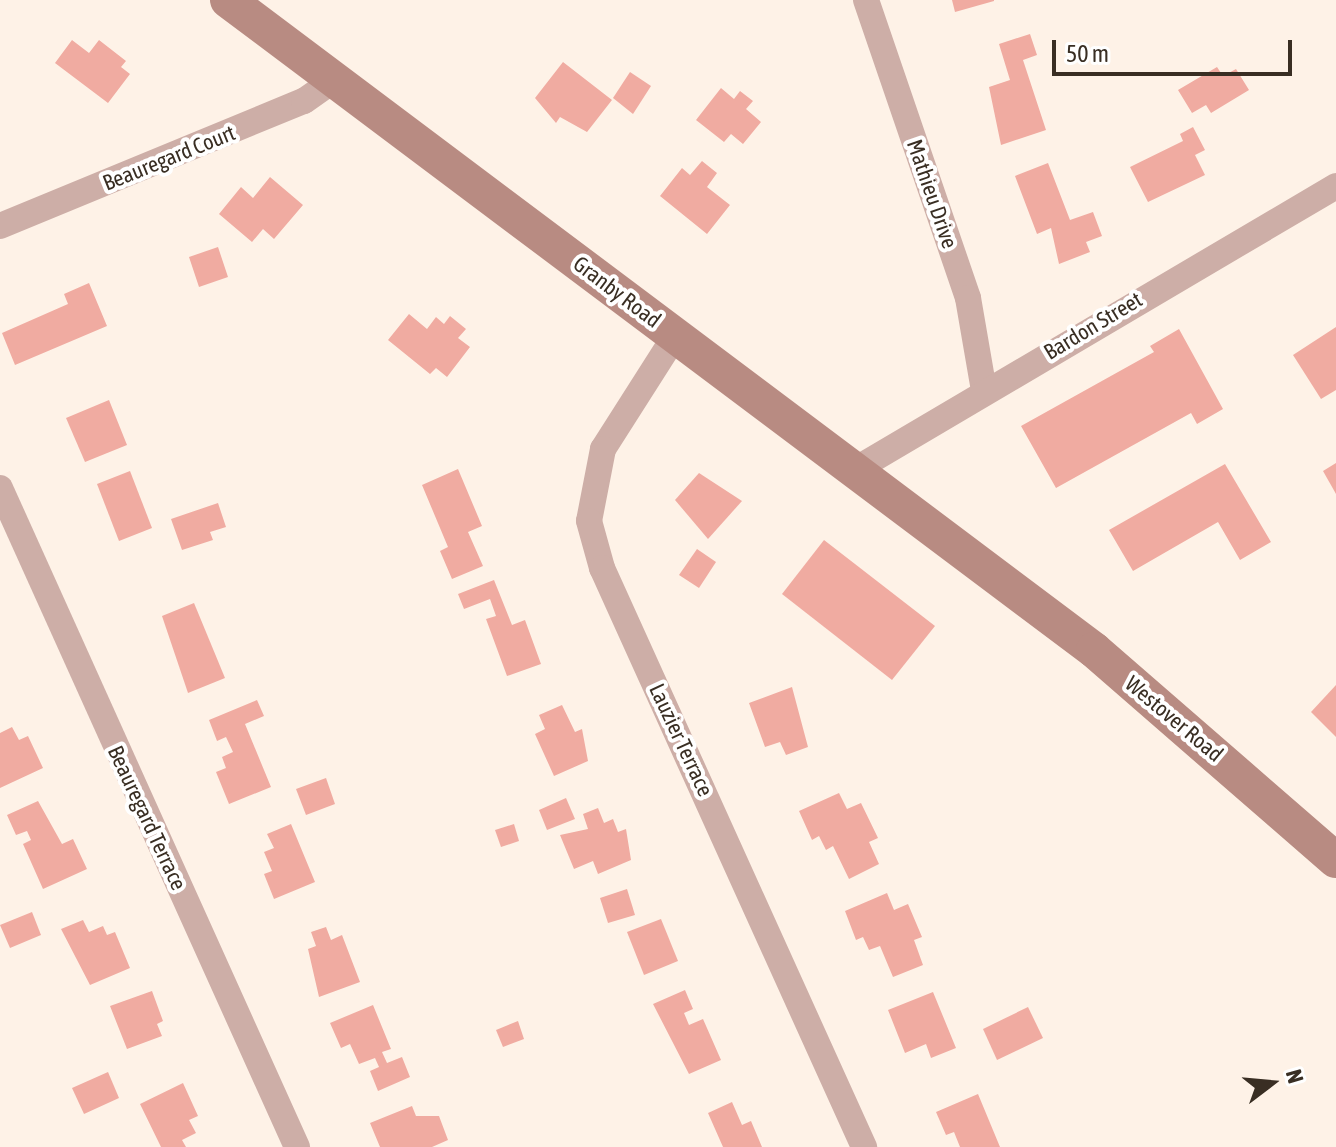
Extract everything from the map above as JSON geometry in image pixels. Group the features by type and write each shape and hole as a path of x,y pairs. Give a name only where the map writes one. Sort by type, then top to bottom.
{"main road":[{"name":"Granby Road","path":"228,0 1006,585"},
{"name":"Westover Road","path":"1006,585 1178,720 1336,860"}],"street":[{"name":"Mathieu Drive","path":"866,0 968,298 984,391"},
{"name":"Beauregard Court","path":"0,226 304,101 333,81"},
{"name":"Bardon Street","path":"853,471 1336,186"},
{"name":"Lauzier Terrace","path":"675,336 603,449 589,521 602,568 864,1147"},
{"name":"Beauregard Terrace","path":"0,488 297,1147"}],"building":[{"path":"952,0 994,0 994,1 955,12"},
{"path":"1030,34 1037,55 1023,60 1046,130 1001,145 989,87 1010,80 999,44"},
{"path":"72,40 89,53 99,40 126,61 121,67 130,74 108,103 55,63"},
{"path":"563,62 612,100 587,132 560,117 556,123 535,98"},
{"path":"1217,67 1223,76 1236,69 1249,90 1211,113 1206,105 1192,113 1178,90"},
{"path":"630,72 651,86 633,114 613,98"},
{"path":"721,88 734,99 740,91 753,101 746,109 761,122 743,144 731,134 724,142 696,120"},
{"path":"1193,127 1205,150 1195,155 1205,175 1148,202 1130,167 1183,141 1180,134"},
{"path":"702,161 717,173 707,187 730,205 707,234 660,196 682,168 690,175"},
{"path":"1048,163 1070,220 1093,212 1102,236 1086,242 1090,252 1059,264 1051,228 1037,234 1015,176"},
{"path":"270,177 303,205 274,239 263,229 252,242 219,214 241,187 253,198"},
{"path":"218,247 228,277 199,287 189,257"},
{"path":"89,283 107,326 15,365 2,333 68,304 64,294"},
{"path":"409,314 427,329 436,317 444,324 450,316 466,329 458,338 470,347 447,377 436,368 430,374 388,340"},
{"path":"1336,327 1336,390 1321,399 1293,355"},
{"path":"1179,329 1223,409 1197,424 1191,413 1056,488 1021,426 1154,352 1150,346"},
{"path":"109,400 127,445 85,462 66,418"},
{"path":"1336,463 1336,494 1323,471"},
{"path":"1225,464 1271,542 1240,560 1218,522 1133,571 1109,530"},
{"path":"458,469 482,526 468,532 483,566 452,579 440,551 448,547 422,485"},
{"path":"130,471 152,528 119,541 97,484"},
{"path":"699,473 742,501 708,539 675,500"},
{"path":"218,503 226,527 210,532 213,540 182,550 171,519"},
{"path":"824,540 935,626 892,680 782,594"},
{"path":"697,549 716,562 699,588 679,575"},
{"path":"494,580 512,625 525,620 541,664 507,676 486,619 496,616 490,599 464,609 458,594"},
{"path":"194,603 225,678 188,693 162,616"},
{"path":"1336,685 1336,737 1311,712"},
{"path":"792,687 808,747 786,755 780,742 765,747 749,703"},
{"path":"257,700 264,716 245,724 271,787 229,804 216,772 226,768 222,757 233,752 226,737 217,741 209,720"},
{"path":"562,705 575,732 582,729 588,761 554,776 535,734 545,729 539,715"},
{"path":"12,727 19,740 28,736 43,768 0,788 0,733"},
{"path":"326,778 335,804 306,815 296,789"},
{"path":"839,793 847,809 861,803 878,838 869,842 879,864 849,879 833,846 826,850 819,836 812,840 799,811"},
{"path":"566,798 575,819 547,830 539,810"},
{"path":"38,801 62,844 73,839 87,869 43,889 23,844 31,840 27,831 16,835 7,815"},
{"path":"598,808 604,823 613,819 618,832 626,829 631,860 598,874 593,861 574,869 560,835 588,829 583,814"},
{"path":"291,824 315,882 274,899 264,874 272,871 264,852 274,848 267,834"},
{"path":"514,824 519,841 501,847 495,830"},
{"path":"627,889 635,915 608,923 600,898"},
{"path":"887,893 894,910 908,904 922,937 914,940 923,965 893,977 880,946 869,950 863,937 856,940 845,911"},
{"path":"32,912 41,935 10,948 0,925"},
{"path":"661,919 678,961 644,975 627,932"},
{"path":"83,920 89,932 103,926 107,935 115,932 130,968 90,985 61,929"},
{"path":"326,927 331,940 342,935 360,982 319,997 308,949 316,946 311,932"},
{"path":"685,990 693,1009 684,1013 689,1025 703,1019 721,1060 689,1074 653,1004"},
{"path":"152,991 163,1021 157,1024 162,1036 127,1049 110,1006"},
{"path":"933,992 956,1048 931,1058 926,1044 905,1053 888,1010"},
{"path":"373,1005 391,1049 382,1052 387,1063 402,1057 410,1077 378,1091 370,1071 379,1067 375,1058 359,1064 350,1044 341,1048 330,1023"},
{"path":"1028,1007 1043,1038 997,1060 983,1029"},
{"path":"518,1021 524,1039 503,1047 496,1030"},
{"path":"108,1072 119,1098 84,1114 72,1088"},
{"path":"183,1083 198,1116 189,1120 196,1133 182,1140 186,1147 161,1147 140,1104"},
{"path":"978,1094 1000,1147 960,1147 954,1132 946,1135 936,1112"},
{"path":"732,1102 742,1125 751,1121 762,1147 723,1147 708,1113"},
{"path":"412,1106 416,1116 439,1116 448,1140 432,1147 380,1147 370,1123"}]}
